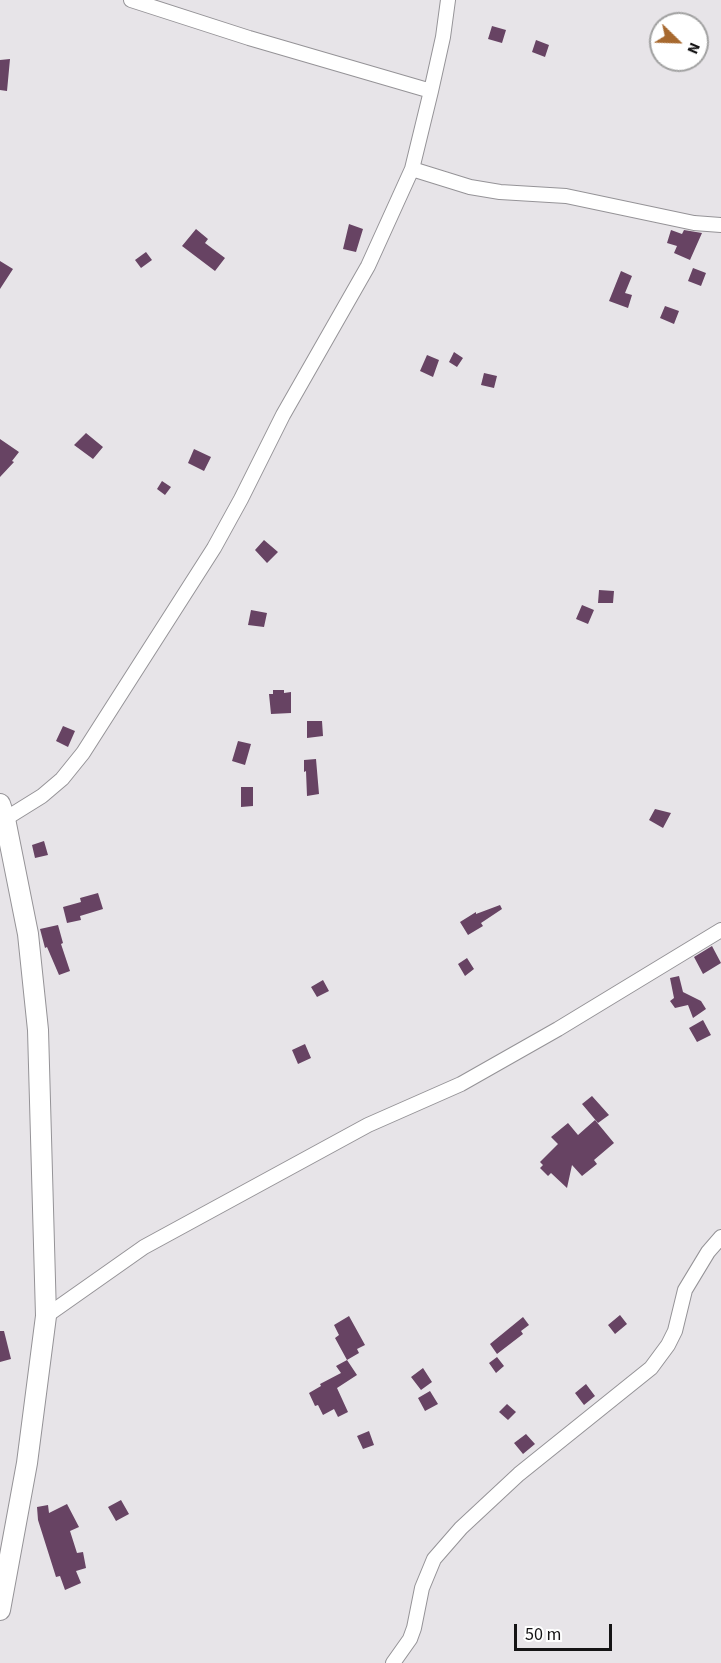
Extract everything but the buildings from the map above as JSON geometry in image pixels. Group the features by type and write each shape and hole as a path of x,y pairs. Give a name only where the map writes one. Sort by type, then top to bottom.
{"street":[{"path":"131,0 431,91"},
{"path":"0,1611 27,1463 46,1316 38,1030 28,934 3,812 42,796 62,779 82,753 190,587 241,499 283,416 368,266 412,169 443,37 448,0"},
{"path":"412,169 470,187 500,192 566,196 694,223 721,225"},
{"path":"46,1316 144,1247 368,1125 461,1084 558,1029 721,930"},
{"path":"393,1663 410,1639 422,1588 434,1559 461,1528 519,1474 651,1368 668,1345 675,1330 685,1290 708,1252 721,1237"}]}
